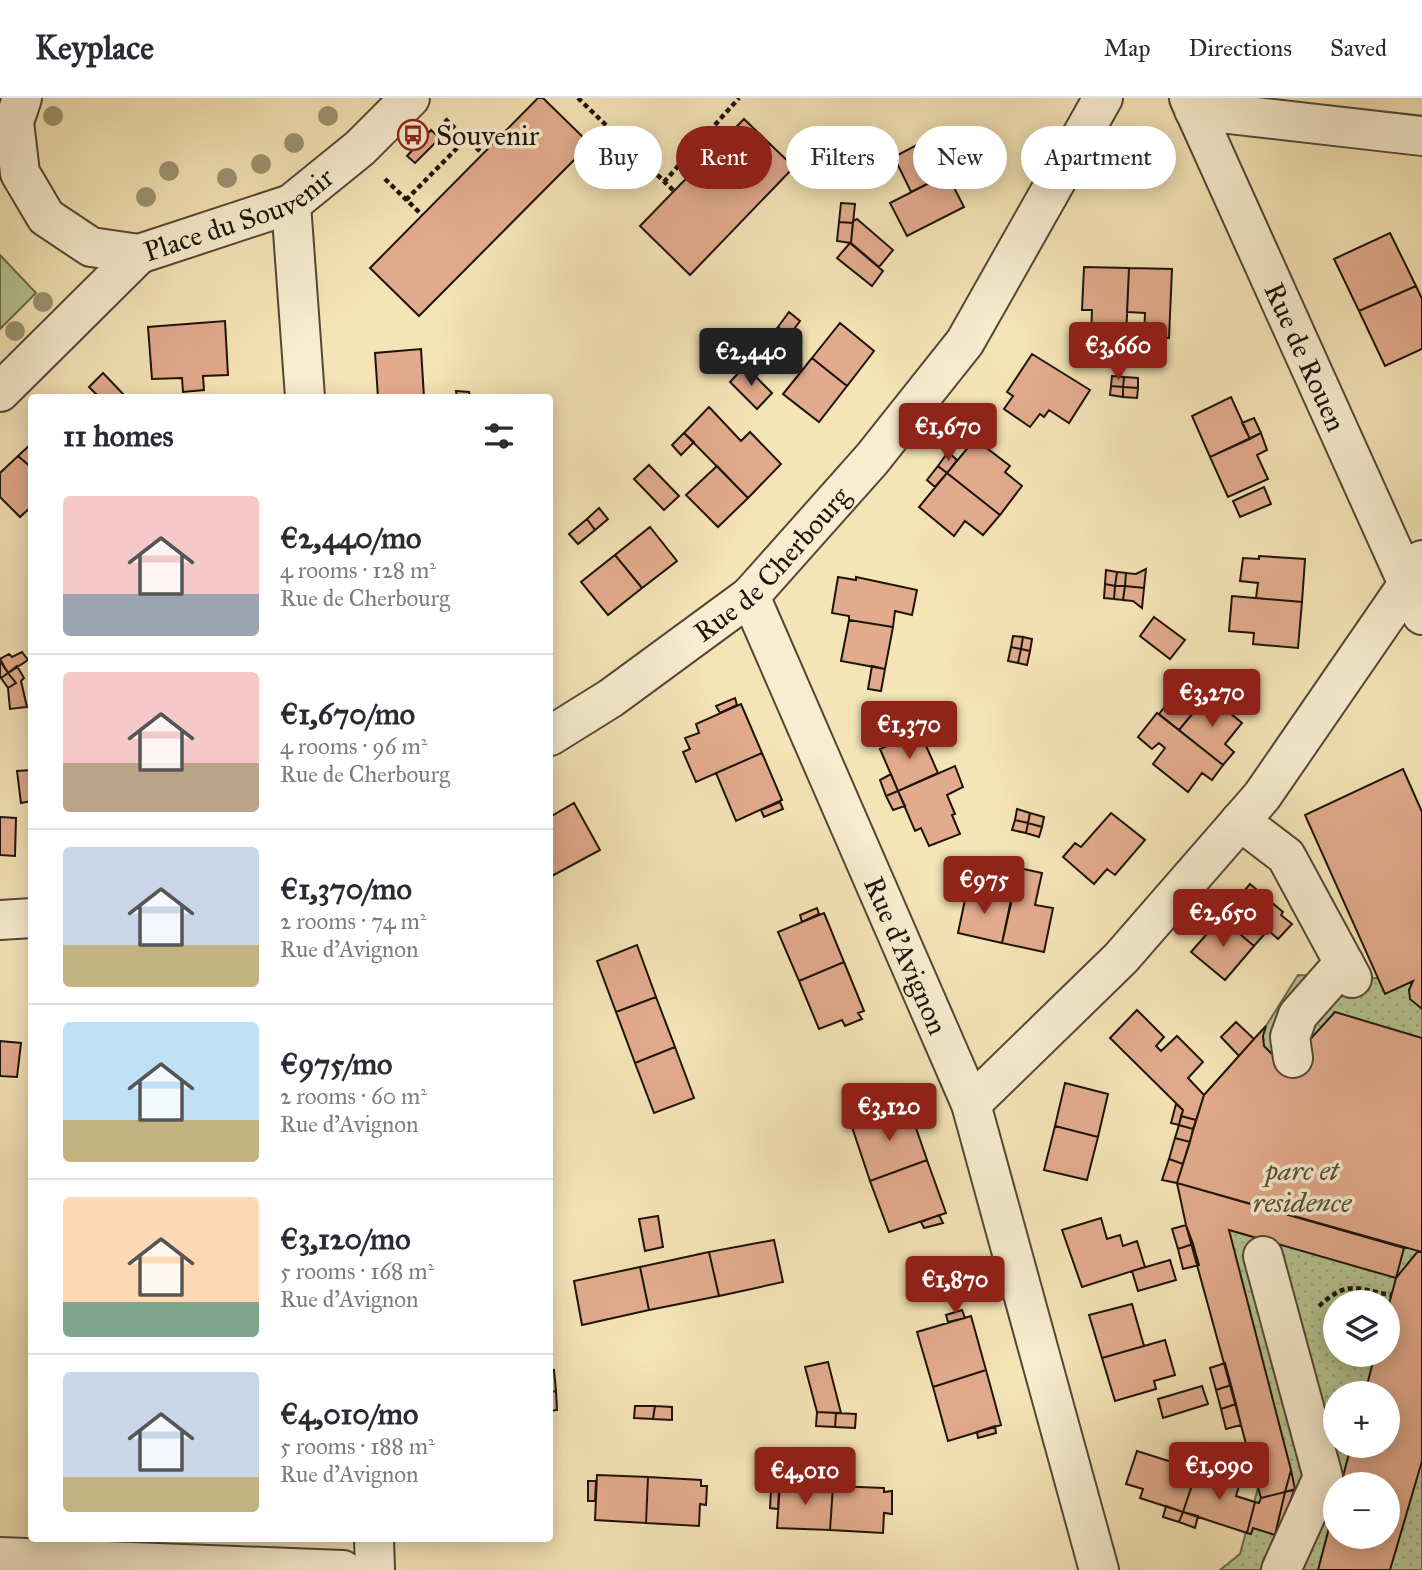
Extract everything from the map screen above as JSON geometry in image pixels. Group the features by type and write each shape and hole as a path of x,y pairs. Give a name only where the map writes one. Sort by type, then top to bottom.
{"street":[{"name":"Rue de Cherbourg","path":"553,734 611,698 750,596 872,460 965,342 1103,98"},
{"path":"1192,104 1422,136"},
{"name":"Rue de Rouen","path":"1192,104 1417,586"},
{"name":"Place du Souvenir","path":"12,118 20,173 46,217 91,247 139,254 291,204 359,148 423,105"},
{"path":"291,204 305,394"},
{"path":"0,392 139,254"},
{"path":"971,1104 1121,958 1262,796 1417,586"},
{"name":"Rue d'Avignon","path":"750,596 928,1042 971,1104 1099,1570"},
{"path":"1240,821 1286,856 1348,971 1298,1015 1290,1037 1293,1058"},
{"path":"0,920 28,918"},
{"path":"1263,1256 1323,1477 1281,1570"},
{"path":"373,1542 375,1570"},
{"path":"0,1557 344,1570"}],"path":[{"path":"579,98 675,192"},
{"path":"664,182 739,98"},
{"path":"423,105 482,154"},
{"path":"406,200 466,139"},
{"path":"1345,1290 1355,1286 1371,1290"},
{"path":"1280,1319 1307,1315 1323,1301"}],"green space":[{"path":"0,255 36,293 0,329"},
{"name":"parc et residence","path":"1298,975 1422,980 1422,1570 1220,1570 1240,1554 1258,1488 1177,1183 1204,1095 1266,1026"}],"building":[{"path":"538,98 543,98 574,128 574,160 419,316 370,268"},
{"path":"744,119 751,126 737,126"},
{"path":"431,130 440,138 415,163 407,156"},
{"path":"772,146 786,159 786,175 690,275 640,226 676,189 772,189"},
{"path":"913,147 913,189 917,189 911,192 899,167 899,154"},
{"path":"918,189 955,189 964,207 907,236 890,203"},
{"path":"841,203 855,204 853,223 839,222"},
{"path":"857,219 893,250 879,267 851,243 853,221"},
{"path":"839,222 853,223 851,243 837,241"},
{"path":"1390,233 1416,286 1359,311 1334,259"},
{"path":"850,243 883,271 872,286 837,258"},
{"path":"1084,267 1129,268 1126,339 1091,337 1092,310 1082,310"},
{"path":"1129,268 1172,269 1169,338 1144,338 1145,313 1127,312"},
{"path":"1416,286 1422,299 1422,349 1385,366 1359,311"},
{"path":"789,312 800,321 789,336 778,327"},
{"path":"225,321 228,375 203,376 204,390 183,392 182,378 152,379 148,327"},
{"path":"840,323 874,351 847,386 812,358"},
{"path":"778,327 789,336 776,353 766,343"},
{"path":"421,349 424,394 378,394 375,353"},
{"path":"1032,354 1090,390 1069,423 1049,410 1044,417 1040,414 1030,427 1004,409 1013,396 1007,392"},
{"path":"812,358 847,386 819,422 783,394"},
{"path":"745,366 772,393 757,409 730,382"},
{"path":"103,373 123,394 96,394 89,387"},
{"path":"1112,376 1124,377 1123,387 1111,386"},
{"path":"1124,377 1138,378 1138,388 1123,387"},
{"path":"1111,386 1123,387 1123,397 1110,395"},
{"path":"1123,387 1138,388 1137,398 1123,397"},
{"path":"456,391 469,394 456,394"},
{"path":"1231,397 1250,439 1210,457 1192,416"},
{"path":"709,407 741,441 750,432 781,464 748,498 684,433"},
{"path":"1254,418 1261,433 1250,439 1242,423"},
{"path":"684,433 694,442 681,455 672,445"},
{"path":"1261,433 1267,450 1257,455 1268,479 1228,497 1210,457"},
{"path":"975,439 1010,466 1005,472 1022,486 1000,515 947,473"},
{"path":"28,447 28,465 18,456"},
{"path":"948,452 957,460 947,473 938,466"},
{"path":"18,456 28,465 28,510 20,517 0,497 0,473"},
{"path":"649,465 679,496 664,510 634,479"},
{"path":"717,466 748,498 718,527 686,495"},
{"path":"938,466 947,473 935,487 927,480"},
{"path":"947,473 1000,515 983,535 965,521 954,536 919,507"},
{"path":"1264,487 1271,504 1240,517 1233,501"},
{"path":"599,508 608,519 595,530 587,519"},
{"path":"587,519 595,530 578,544 569,534"},
{"path":"650,527 677,561 642,588 615,555"},
{"path":"615,555 642,588 608,615 581,582"},
{"path":"1259,556 1305,559 1302,602 1256,598 1258,583 1240,581 1243,558 1259,559"},
{"path":"1146,569 1144,588 1125,586 1126,573 1136,574"},
{"path":"1106,570 1117,572 1115,586 1105,584"},
{"path":"1117,572 1126,573 1125,586 1115,586"},
{"path":"838,577 856,580 856,577 917,590 912,615 895,611 893,627 849,620 849,616 832,613"},
{"path":"1105,584 1115,586 1114,599 1104,598"},
{"path":"1115,586 1125,586 1123,600 1114,599"},
{"path":"1125,586 1144,588 1142,608 1133,601 1123,600"},
{"path":"1232,596 1302,602 1298,648 1253,644 1254,633 1229,631"},
{"path":"1154,617 1185,640 1170,659 1140,636"},
{"path":"849,620 893,627 885,669 841,661"},
{"path":"1013,636 1023,637 1021,649 1011,647"},
{"path":"1023,637 1032,639 1030,651 1021,649"},
{"path":"1011,647 1021,649 1018,663 1008,661"},
{"path":"1021,649 1030,651 1027,665 1018,663"},
{"path":"22,652 28,660 8,673 0,659"},
{"path":"0,661 8,673 1,678 0,676"},
{"path":"17,666 24,678 21,681 27,707 10,709 8,688 16,683 8,673"},
{"path":"872,666 885,669 881,691 868,689"},
{"path":"8,673 16,683 8,688 1,678"},
{"path":"1182,685 1203,701 1179,730 1159,714"},
{"path":"1208,695 1242,723 1225,744 1234,752 1223,765 1179,730"},
{"path":"735,698 737,705 720,713 716,706"},
{"path":"741,704 762,753 696,782 683,752 690,749 685,738 699,733 696,724"},
{"path":"1157,713 1223,765 1212,780 1202,773 1188,792 1153,764 1165,748 1159,743 1152,749 1138,737"},
{"path":"920,732 938,773 898,791 880,749"},
{"path":"762,753 782,800 736,821 716,773"},
{"path":"955,766 963,787 947,795 960,834 929,846 921,828 915,831 898,791"},
{"path":"1403,769 1422,812 1422,1009 1410,999 1409,990 1413,981 1385,994 1305,815"},
{"path":"28,770 28,802 21,803 17,771"},
{"path":"891,774 898,791 886,796 880,780"},
{"path":"898,791 905,806 893,810 886,796"},
{"path":"780,802 783,809 764,817 761,810"},
{"path":"574,803 600,850 553,875 553,815"},
{"path":"1017,809 1030,813 1028,823 1015,820"},
{"path":"1030,813 1044,817 1042,827 1028,823"},
{"path":"1111,813 1145,840 1115,875 1107,869 1094,884 1063,857 1075,843 1081,847"},
{"path":"0,817 16,818 15,856 0,855"},
{"path":"1015,820 1028,823 1026,833 1012,830"},
{"path":"1028,823 1042,827 1039,837 1026,833"},
{"path":"1019,868 1042,873 1035,905 1053,908 1044,952 1002,943"},
{"path":"1250,884 1283,912 1281,915 1292,924 1278,939 1268,930 1254,946 1221,918"},
{"path":"967,890 1011,900 1002,943 958,933"},
{"path":"817,908 819,914 802,922 800,915"},
{"path":"824,913 844,962 799,981 778,932"},
{"path":"1221,918 1254,946 1225,980 1191,952"},
{"path":"637,945 656,997 616,1012 597,961"},
{"path":"844,962 864,1011 858,1013 862,1019 845,1026 842,1020 819,1029 799,981"},
{"path":"656,997 675,1047 635,1063 616,1012"},
{"path":"1137,1010 1164,1037 1156,1046 1161,1051 1177,1036 1203,1062 1188,1078 1204,1095 1196,1120 1181,1116 1183,1110 1110,1038"},
{"path":"1335,1012 1422,1038 1422,1252 1177,1183 1204,1095 1266,1026 1264,1046 1285,1067"},
{"path":"1236,1022 1254,1039 1239,1056 1221,1037"},
{"path":"0,1041 21,1043 17,1077 0,1076"},
{"path":"675,1047 694,1098 654,1113 635,1063"},
{"path":"1065,1083 1108,1094 1098,1137 1055,1126"},
{"path":"899,1103 901,1110 909,1108 927,1160 870,1181 852,1127 884,1115 882,1109"},
{"path":"1176,1104 1183,1110 1179,1125 1171,1123"},
{"path":"1181,1116 1196,1120 1193,1129 1179,1125"},
{"path":"1179,1125 1193,1129 1190,1142 1175,1138"},
{"path":"1055,1126 1098,1137 1087,1180 1044,1170"},
{"path":"1175,1138 1190,1142 1183,1164 1169,1159"},
{"path":"1169,1159 1183,1164 1177,1183 1162,1180"},
{"path":"927,1160 946,1213 889,1232 870,1181"},
{"path":"1177,1183 1404,1248 1396,1278 1229,1230 1291,1470 1285,1492 1261,1498 1186,1225"},
{"path":"939,1215 943,1223 924,1228 921,1222"},
{"path":"658,1216 663,1247 645,1251 639,1219"},
{"path":"1101,1218 1107,1239 1120,1235 1123,1246 1137,1241 1145,1267 1082,1287 1062,1230"},
{"path":"1186,1225 1193,1244 1178,1249 1172,1229"},
{"path":"774,1240 783,1282 719,1296 709,1252"},
{"path":"1193,1244 1199,1265 1183,1269 1178,1249"},
{"path":"1418,1251 1422,1252 1422,1461 1400,1536 1400,1472 1344,1472 1348,1458 1400,1458 1400,1381 1368,1381 1372,1367 1400,1367 1400,1290 1393,1290 1396,1278"},
{"path":"709,1252 719,1296 649,1310 640,1267"},
{"path":"1170,1260 1176,1280 1138,1291 1132,1271"},
{"path":"640,1267 649,1310 582,1325 574,1281"},
{"path":"1132,1304 1144,1346 1102,1358 1089,1315"},
{"path":"962,1310 965,1318 948,1322 946,1315"},
{"path":"971,1316 986,1370 933,1387 917,1332"},
{"path":"1165,1340 1175,1375 1154,1381 1156,1389 1115,1401 1102,1358"},
{"path":"828,1362 841,1413 817,1412 805,1367"},
{"path":"1225,1363 1231,1385 1216,1390 1210,1368"},
{"path":"553,1370 556,1391 553,1392"},
{"path":"986,1370 1001,1425 948,1441 933,1387"},
{"path":"1231,1385 1236,1404 1221,1409 1216,1390"},
{"path":"1202,1386 1208,1404 1163,1418 1158,1399"},
{"path":"556,1391 557,1410 553,1411 553,1392"},
{"path":"1236,1404 1241,1425 1226,1429 1221,1409"},
{"path":"635,1406 655,1406 653,1419 634,1418"},
{"path":"655,1406 672,1407 672,1420 653,1419"},
{"path":"817,1412 836,1413 835,1427 816,1426"},
{"path":"836,1413 856,1414 855,1428 835,1427"},
{"path":"995,1426 996,1433 978,1438 977,1432"},
{"path":"1137,1451 1197,1470 1183,1512 1140,1498 1143,1489 1126,1484"},
{"path":"1197,1470 1240,1483 1236,1496 1255,1502 1247,1533 1183,1512"},
{"path":"1291,1470 1295,1489 1285,1492"},
{"path":"597,1475 648,1477 646,1523 595,1520"},
{"path":"648,1477 701,1480 701,1486 707,1486 706,1505 700,1504 699,1526 646,1523"},
{"path":"588,1481 596,1481 595,1501 588,1501"},
{"path":"780,1484 833,1486 830,1530 777,1528"},
{"path":"833,1486 884,1488 884,1492 892,1491 892,1514 884,1513 883,1533 830,1530"},
{"path":"771,1489 779,1489 778,1509 770,1508"},
{"path":"1294,1490 1279,1536 1275,1535 1285,1492"},
{"path":"1285,1492 1275,1535 1253,1528 1251,1534 1247,1533 1255,1502 1259,1503 1261,1498"},
{"path":"1166,1506 1183,1512 1179,1522 1163,1517"},
{"path":"1183,1512 1198,1516 1195,1528 1179,1522"},
{"path":"1323,1549 1396,1549 1390,1570 1318,1570"}],"place":[{"name":"Souvenir","path":"413,135"}]}
